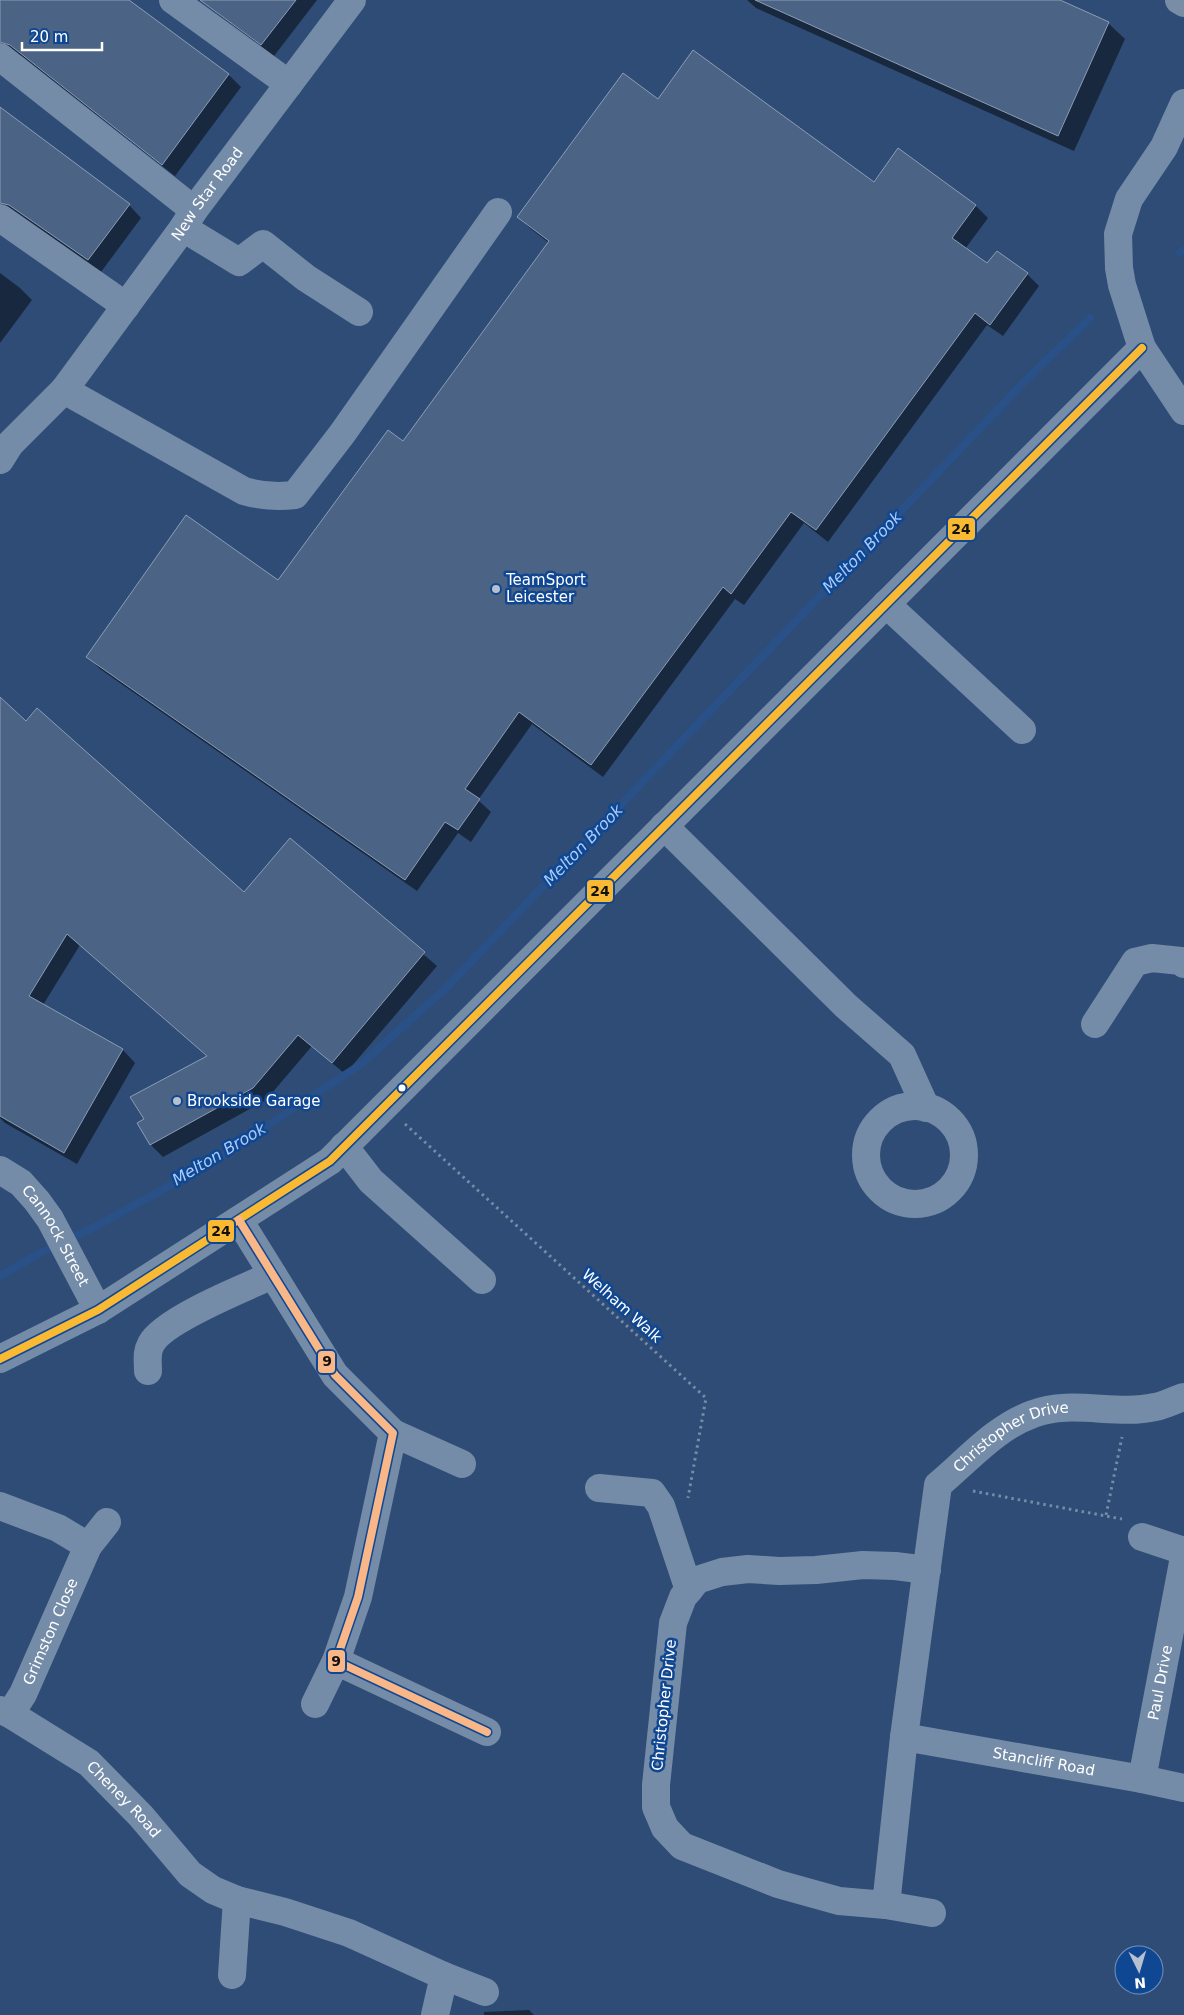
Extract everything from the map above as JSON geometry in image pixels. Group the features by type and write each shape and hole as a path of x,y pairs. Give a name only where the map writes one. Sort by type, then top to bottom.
{"highway":[{"path":"1179,0 1184,3"}],"street":[{"path":"173,0 289,84"},
{"name":"New Star Road","path":"4,449 64,390 352,0"},
{"path":"0,57 239,262 263,244 306,278 359,312"},
{"path":"1184,103 1174,141 1129,199 1118,234 1122,284 1142,348 1184,412"},
{"path":"64,390 244,491 258,495 278,497 295,494 342,434 498,212"},
{"path":"0,218 126,306"},
{"path":"0,1360 98,1310 330,1161 1142,348"},
{"path":"886,604 1022,730"},
{"path":"664,826 846,1006 902,1056 926,1108"},
{"path":"1095,1024 1135,962 1152,958 1181,964"},
{"path":"344,1146 371,1180 482,1280"},
{"name":"Cannock Street","path":"0,1170 20,1183 37,1201 50,1219 98,1310"},
{"path":"239,1220 335,1376 393,1432 462,1464"},
{"path":"148,1370 147,1354 152,1342 170,1326 190,1313 273,1275"},
{"name":"Christopher Drive","path":"886,1905 904,1737 938,1485 1008,1426 1034,1413 1062,1409 1128,1409 1182,1404"},
{"path":"315,1704 336,1661 358,1597 393,1432"},
{"path":"599,1488 652,1493 661,1506 689,1590"},
{"path":"0,1506 58,1528 88,1546"},
{"name":"Grimston Close","path":"5,1712 23,1694 88,1546 107,1522"},
{"path":"1142,1537 1184,1551"},
{"name":"Paul Drive","path":"1142,1779 1184,1557"},
{"name":"Christopher Drive","path":"927,1570 863,1565 816,1570 778,1571 748,1569 722,1572 697,1580 683,1597 673,1623 656,1785 656,1807 665,1828 682,1846 778,1884 839,1902 886,1905 932,1913"},
{"path":"336,1661 487,1732"},
{"name":"Cheney Road","path":"5,1712 89,1763 141,1816 190,1874 213,1890 237,1900 285,1912 348,1933 444,1976 486,1992"},
{"name":"Stancliff Road","path":"904,1737 1184,1788"},
{"path":"232,1975 237,1900"},
{"path":"435,2015 444,1976"}],"path":[{"name":"Welham Walk","path":"385,1105 706,1398 688,1500"},
{"path":"1106,1515 1128,1409"},
{"path":"938,1485 1136,1522 1142,1537"}],"building":[{"path":"0,0 129,0 229,74 162,165 10,45 0,42"},
{"path":"200,0 296,0 261,45"},
{"path":"755,0 1060,0 1109,22 1058,136"},
{"path":"693,50 874,182 898,148 976,205 952,238 987,263 997,251 1028,273 990,325 975,313 816,530 791,512 731,594 723,587 591,765 519,712 465,789 480,799 458,830 445,822 405,880 86,657 186,515 278,580 388,430 403,441 549,241 517,217 623,73 658,99"},
{"path":"0,107 130,204 88,260 9,205 0,203"},
{"path":"0,697 26,721 37,708 244,892 290,838 425,952 332,1063 298,1035 253,1088 150,1145 137,1123 144,1119 130,1097 207,1056 67,934 29,996 123,1049 64,1153 0,1116"}],"waterway":[{"name":"Melton Brook","path":"1180,252 1184,250"},
{"name":"Melton Brook","path":"0,1276 38,1254 91,1229 207,1165 360,1065 447,987 1026,380 1090,318"}],"transit line":[{"name":"24","path":"0,1359 98,1310 330,1161 1142,348"},
{"name":"9","path":"239,1220 335,1375 393,1433 358,1597 336,1661 487,1732"}],"place":[{"name":"TeamSport Leicester","path":"496,589"},
{"name":"Brookside Garage","path":"177,1101"}]}
